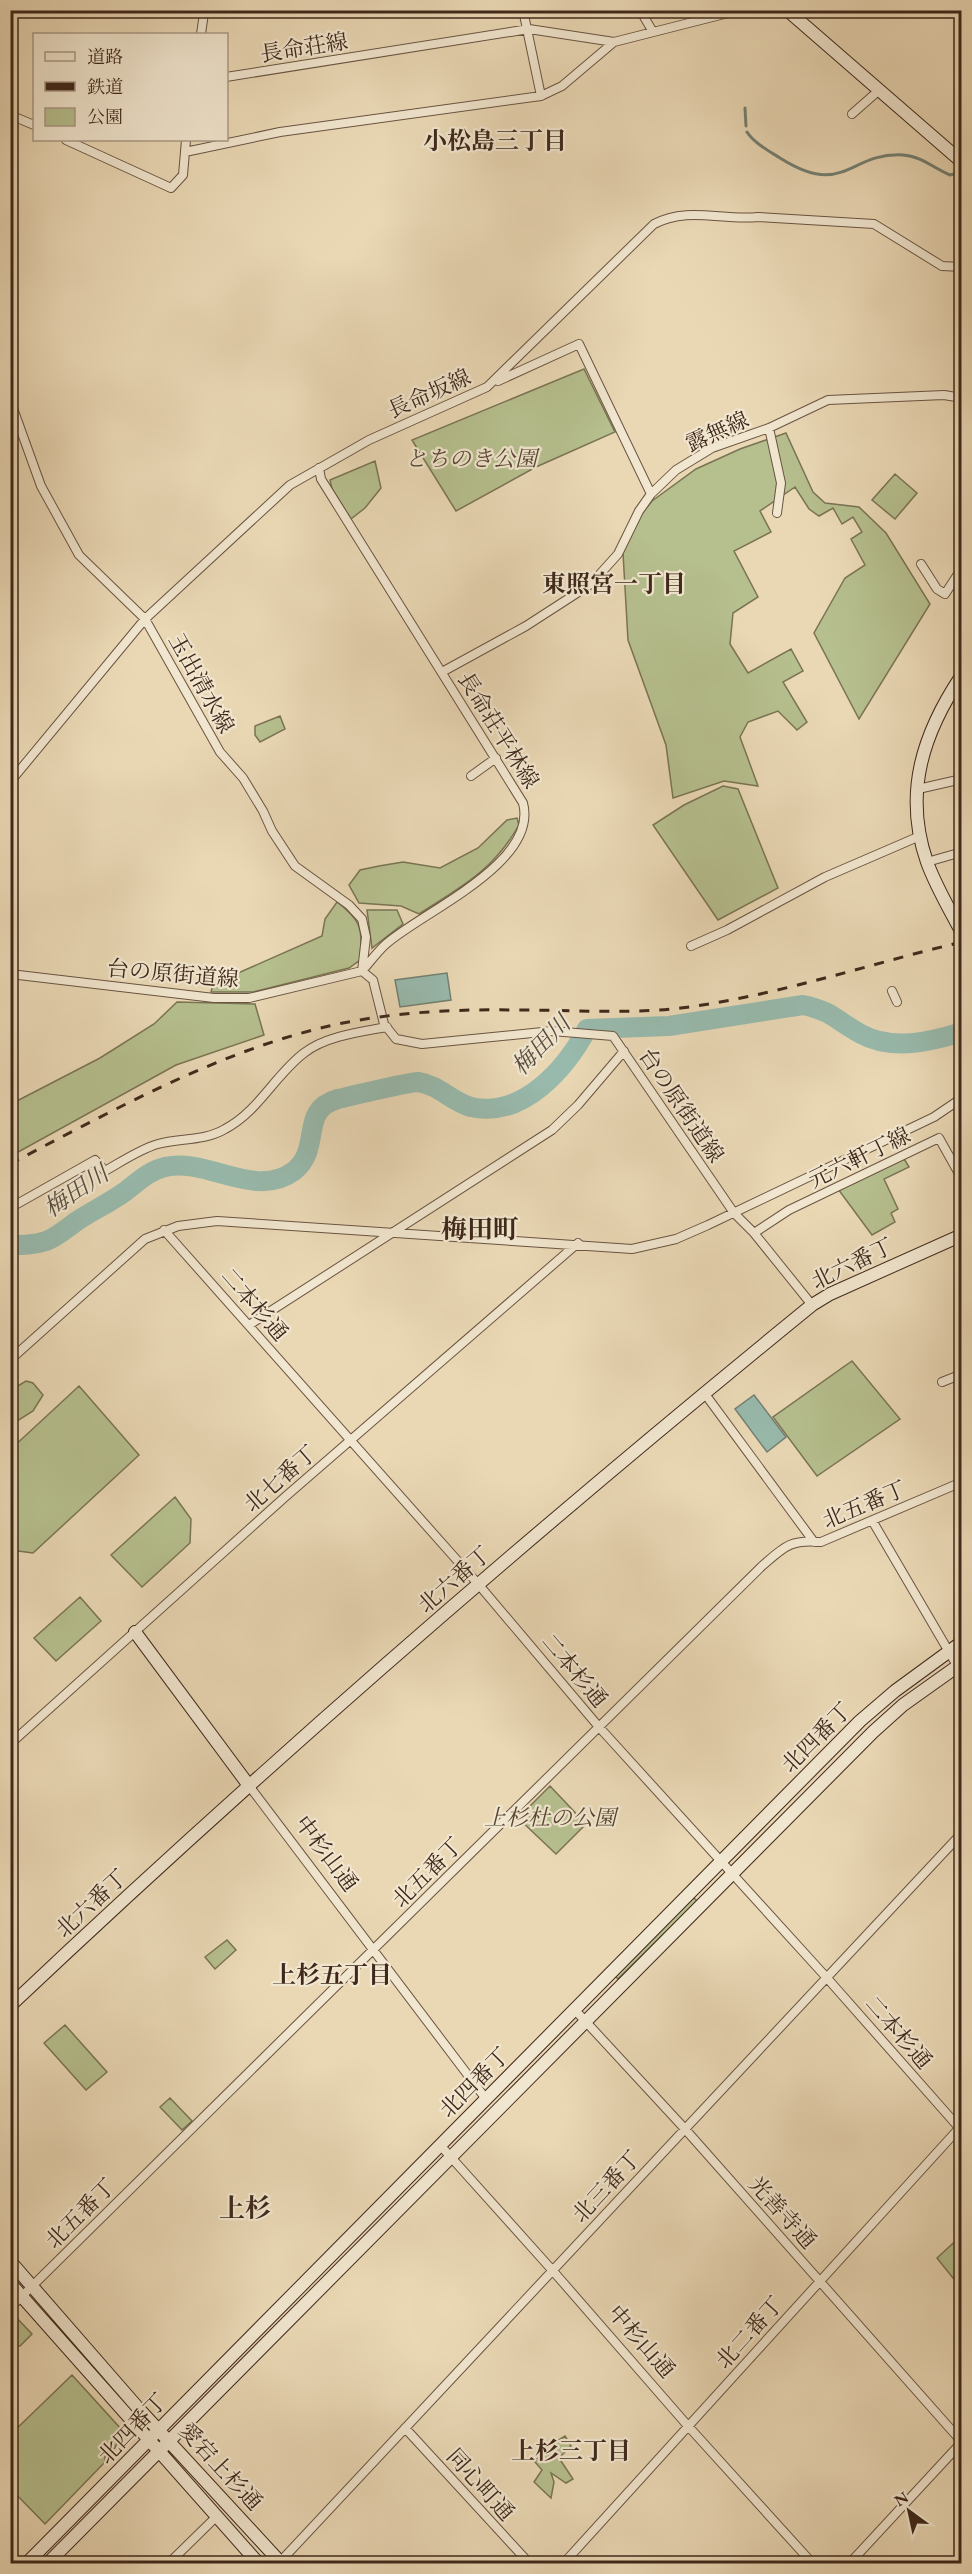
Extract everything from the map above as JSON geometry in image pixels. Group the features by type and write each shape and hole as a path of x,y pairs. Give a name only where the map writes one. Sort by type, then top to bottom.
{"street":[{"path":"201,33 204,13 221,10"},
{"path":"523,10 529,29 541,96"},
{"path":"640,10 653,32"},
{"name":"長命荘線","path":"228,77 529,29 614,42 740,10"},
{"path":"787,10 878,92 961,161"},
{"path":"185,152 280,132 541,96 561,86 614,42"},
{"path":"852,114 878,92"},
{"path":"10,115 33,125"},
{"path":"68,141 171,188 183,176 186,141"},
{"name":"長命坂線","path":"10,782 146,619 290,485 369,440 486,387 654,224 677,214 874,224 942,266 962,267"},
{"path":"486,387 579,344 651,494"},
{"name":"露無線","path":"442,672 526,626 591,584 618,554 639,510 651,494 676,470 701,454 769,428 828,400 920,396 962,398"},
{"name":"玉出清水線","path":"10,400 41,486 79,555 146,619 220,752 243,778 272,831 295,866 349,905 362,919 366,938 362,971"},
{"path":"769,428 781,483 777,513"},
{"name":"長命荘平林線","path":"319,468 321,479 524,803 526,815 521,834 489,872 442,908 387,943 362,971"},
{"path":"921,564 937,590 945,594 962,568"},
{"path":"962,675 930,729 922,755 918,789 920,836 927,862 962,933"},
{"path":"471,776 496,758"},
{"path":"918,789 962,779"},
{"path":"691,946 727,930 825,877 920,836"},
{"path":"927,862 962,852"},
{"path":"10,1208 95,1160 105,1170 157,1144 191,1139 224,1130 255,1107 293,1062 306,1051 350,1034 387,1028 373,980 362,971"},
{"name":"台の原街道線","path":"10,974 214,998 249,998 362,971"},
{"path":"892,991 897,1002"},
{"name":"台の原街道線","path":"387,1028 396,1039 422,1044 552,1031 613,1036 734,1213 754,1233 812,1305"},
{"path":"249,1325 552,1130 578,1105 624,1051"},
{"path":"10,1360 145,1239 164,1230 198,1222 217,1221 578,1243 633,1249 676,1239 734,1213 937,1115 962,1098"},
{"name":"元六軒丁線","path":"754,1233 789,1210 939,1137 962,1179"},
{"name":"二本杉通","path":"164,1230 479,1586 599,1727 961,2128"},
{"name":"北六番丁","path":"10,2006 250,1787 479,1586 812,1305 830,1294 962,1235"},
{"name":"北七番丁","path":"10,1744 350,1440 578,1243"},
{"path":"942,1382 962,1374"},
{"path":"705,1394 814,1542"},
{"name":"北五番丁","path":"10,2308 762,1566 789,1543 820,1542 873,1522 962,1482"},
{"path":"873,1522 960,1668"},
{"name":"中杉山通","path":"135,1632 486,2099"},
{"name":"北四番丁","path":"26,2564 860,1721 948,1650 962,1642"},
{"name":"北四番丁","path":"47,2564 873,1732 903,1705 960,1668"},
{"name":"北三番丁","path":"280,2563 962,1833"},
{"name":"光善寺通","path":"575,2010 685,2129 962,2442"},
{"name":"北二番丁","path":"563,2564 961,2128"},
{"name":"中杉山通","path":"440,2145 813,2564"},
{"name":"愛宕上杉通","path":"10,2261 27,2292 149,2440 259,2564"},
{"name":"愛宕上杉通","path":"10,2283 27,2292 159,2430 280,2563"},
{"name":"同心町通","path":"405,2428 530,2564"},
{"path":"849,2564 962,2442"},
{"path":"168,2564 216,2517"}],"green space":[{"name":"とちのき公園","path":"584,369 615,432 536,467 456,511 412,440"},
{"path":"786,433 813,492 825,503 859,507 886,533 930,604 859,719 814,633 845,578 865,565 851,539 862,532 853,517 842,524 833,508 819,516 809,509 795,487 760,511 771,532 734,551 758,597 733,613 730,644 748,673 791,649 803,671 783,682 807,722 797,730 778,711 748,722 740,737 758,786 724,781 673,798 666,745 628,640 623,553 636,521 652,501 696,469 740,449"},
{"path":"375,461 381,488 365,508 351,519 332,489 330,480"},
{"path":"895,474 917,493 895,519 872,500"},
{"path":"280,716 285,729 260,742 255,735 255,726"},
{"path":"723,786 738,789 778,888 718,920 653,825 684,805"},
{"path":"517,818 519,825 509,841 487,866 475,877 419,914 401,906 359,903 349,885 360,870 379,866 403,862 440,868 478,848 507,820"},
{"path":"337,902 352,915 359,927 360,960 349,968 253,992 211,992 213,984 322,936 325,919"},
{"path":"367,910 397,910 403,924 372,948"},
{"path":"177,1002 255,1004 264,1035 176,1065 11,1156 11,1104 100,1058 154,1024"},
{"path":"903,1157 909,1167 884,1179 898,1209 891,1213 895,1222 872,1235 838,1189"},
{"path":"852,1361 900,1419 817,1476 773,1417"},
{"path":"26,1381 33,1383 43,1395 33,1411 11,1425 11,1390"},
{"path":"79,1386 139,1455 33,1553 11,1550 11,1449"},
{"path":"175,1497 191,1519 190,1543 142,1587 111,1555"},
{"path":"80,1597 101,1621 56,1661 34,1638"},
{"name":"上杉杜の公園","path":"550,1786 586,1824 556,1854 518,1818"},
{"path":"693,1897 697,1901 618,1979 614,1975"},
{"path":"227,1940 236,1950 215,1969 205,1957"},
{"path":"65,2025 107,2072 86,2090 44,2043"},
{"path":"170,2098 192,2121 182,2130 160,2107"},
{"path":"961,2236 961,2288 937,2258"},
{"path":"13,2314 32,2334 20,2346 11,2346 11,2317"},
{"path":"72,2375 122,2430 115,2448 105,2452 105,2462 45,2524 11,2489 11,2434"},
{"path":"565,2436 571,2446 559,2458 573,2479 566,2483 551,2473 554,2482 551,2498 534,2482 542,2470 535,2462 542,2450"}],"shaded area":[{"path":"447,973 451,1000 400,1007 395,980"},
{"path":"754,1395 786,1437 767,1452 735,1409"}],"waterway":[{"path":"745,108 746,126"},
{"path":"747,132 758,143 780,158 802,170 819,174 833,174 870,160 903,155 922,160 950,175 962,172"},
{"name":"梅田川","path":"10,1245 33,1244 58,1235 83,1217 118,1197 148,1174 165,1167 181,1165 197,1167 247,1180 279,1179 294,1171 303,1162 318,1112 326,1104 338,1099 418,1082 432,1086 471,1107 490,1109 508,1105 525,1098 555,1074 587,1029 669,1026 803,1005 821,1010 861,1034 885,1042 924,1042 962,1032"}],"railway":[{"path":"10,1164 126,1104 206,1067 287,1037 329,1026 376,1017 446,1011 620,1011 681,1008 787,988 962,942"}],"district":[{"name":"小松島三丁目","path":"495,141"},
{"name":"東照宮一丁目","path":"614,584"},
{"name":"梅田町","path":"480,1229"},
{"name":"上杉五丁目","path":"332,1975"},
{"name":"上杉","path":"245,2208"},
{"name":"上杉三丁目","path":"571,2451"}]}
